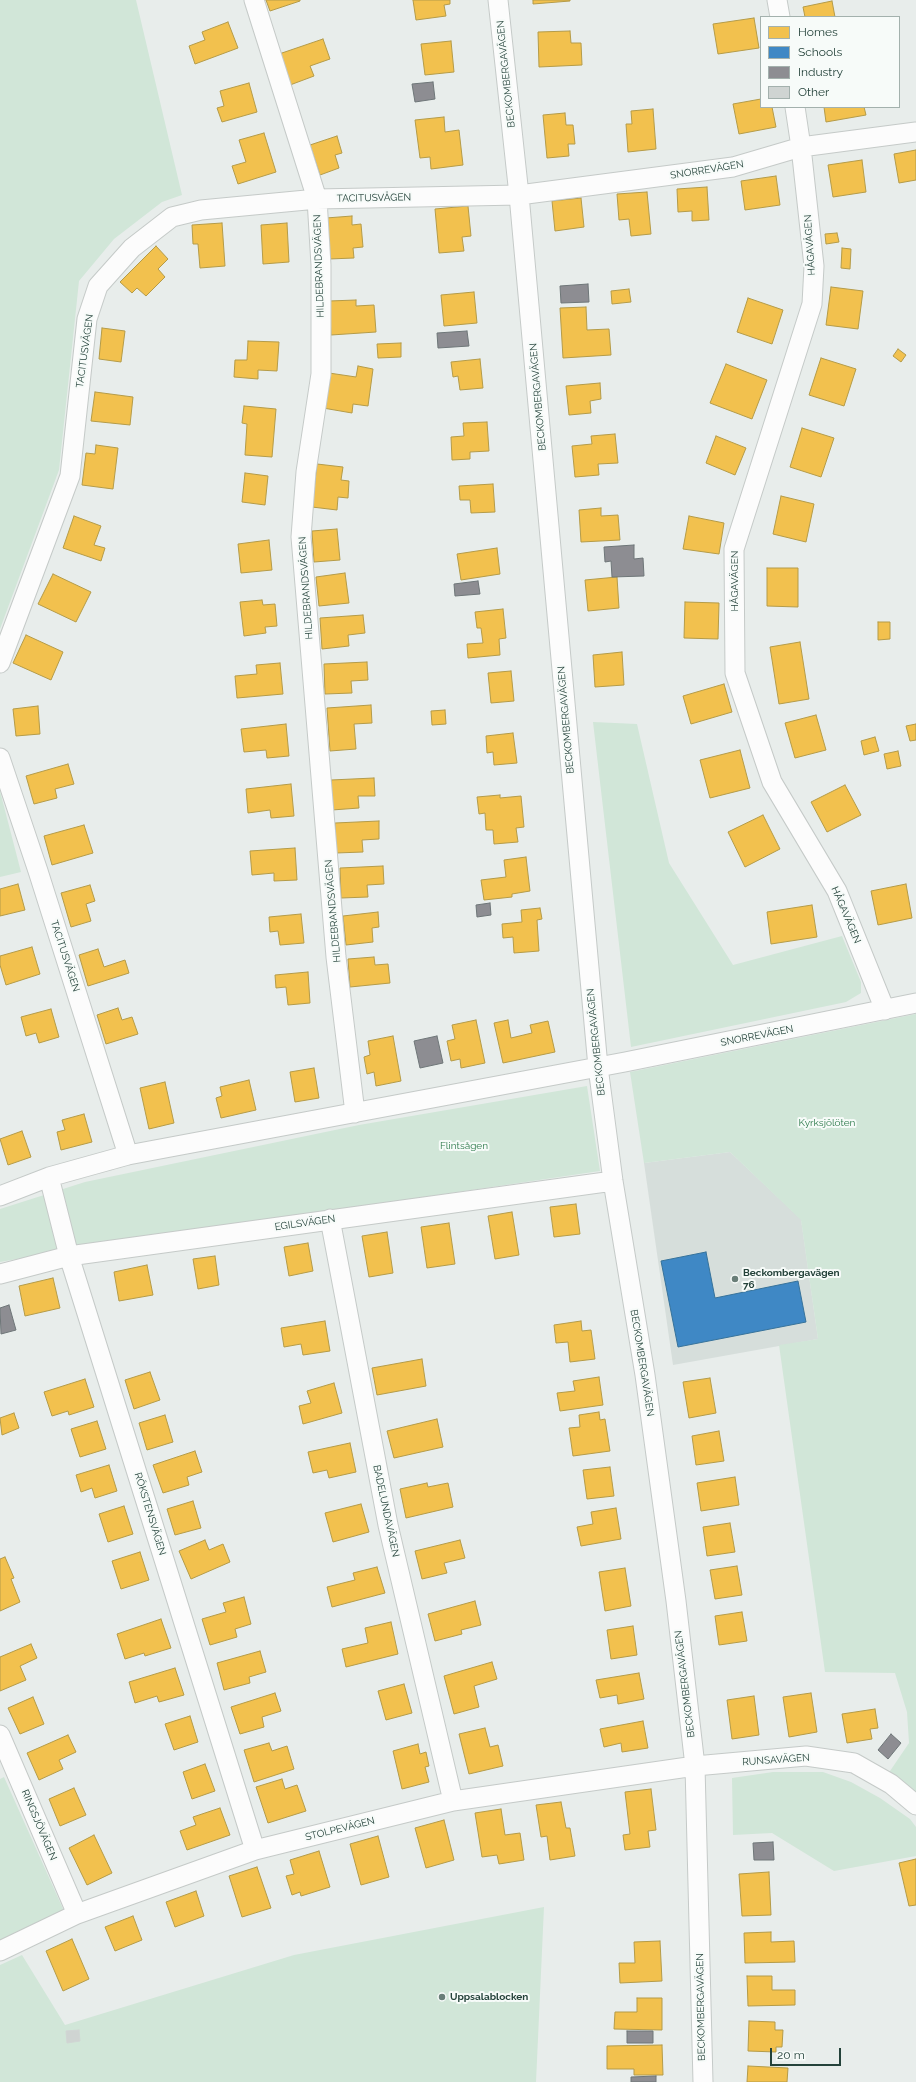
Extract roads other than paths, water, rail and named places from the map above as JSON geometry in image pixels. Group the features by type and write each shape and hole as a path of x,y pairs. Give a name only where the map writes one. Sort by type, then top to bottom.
{"street":[{"name":"HILDEBRANDSVÄGEN","path":"254,0 317,199 321,265 321,374 306,472 301,537 336,957 354,1113"},
{"name":"BECKOMBERGAVÄGEN","path":"498,0 519,195 598,1067 613,1181 645,1375 676,1601 695,1766 703,2082"},
{"path":"777,0 780,16"},
{"name":"HÅGAVÄGEN","path":"795,108 814,266 812,304 734,549 735,673 772,782 837,891 885,1010"},
{"name":"SNORREVÄGEN","path":"519,195 733,167 801,147 916,132"},
{"name":"TACITUSVÄGEN","path":"0,663 70,476 87,319 98,286 132,248 172,217 201,210 317,199 519,195"},
{"name":"TACITUSVÄGEN","path":"0,758 38,871 128,1155"},
{"name":"SNORREVÄGEN","path":"598,1067 916,1003"},
{"path":"0,1196 49,1177 128,1155 598,1067"},
{"name":"RÖKSTENSVÄGEN","path":"49,1177 69,1256 255,1850"},
{"name":"EGILSVÄGEN","path":"0,1274 69,1256 613,1181"},
{"name":"BADELUNDAVÄGEN","path":"330,1219 388,1525 453,1801"},
{"name":"RINGSJÖVÄGEN","path":"0,1735 77,1914"},
{"name":"RUNSAVÄGEN","path":"695,1766 806,1756 854,1763 891,1784 916,1805"},
{"name":"STOLPEVÄGEN","path":"0,1951 77,1914 255,1850 453,1801 695,1766"}],"place":[{"name":"Beckombergavägen 76","path":"735,1279"},
{"name":"Uppsalablocken","path":"442,1997"}],"park label":[{"name":"Kyrksjölöten","path":"827,1123"},
{"name":"Flintsågen","path":"464,1146"}]}
